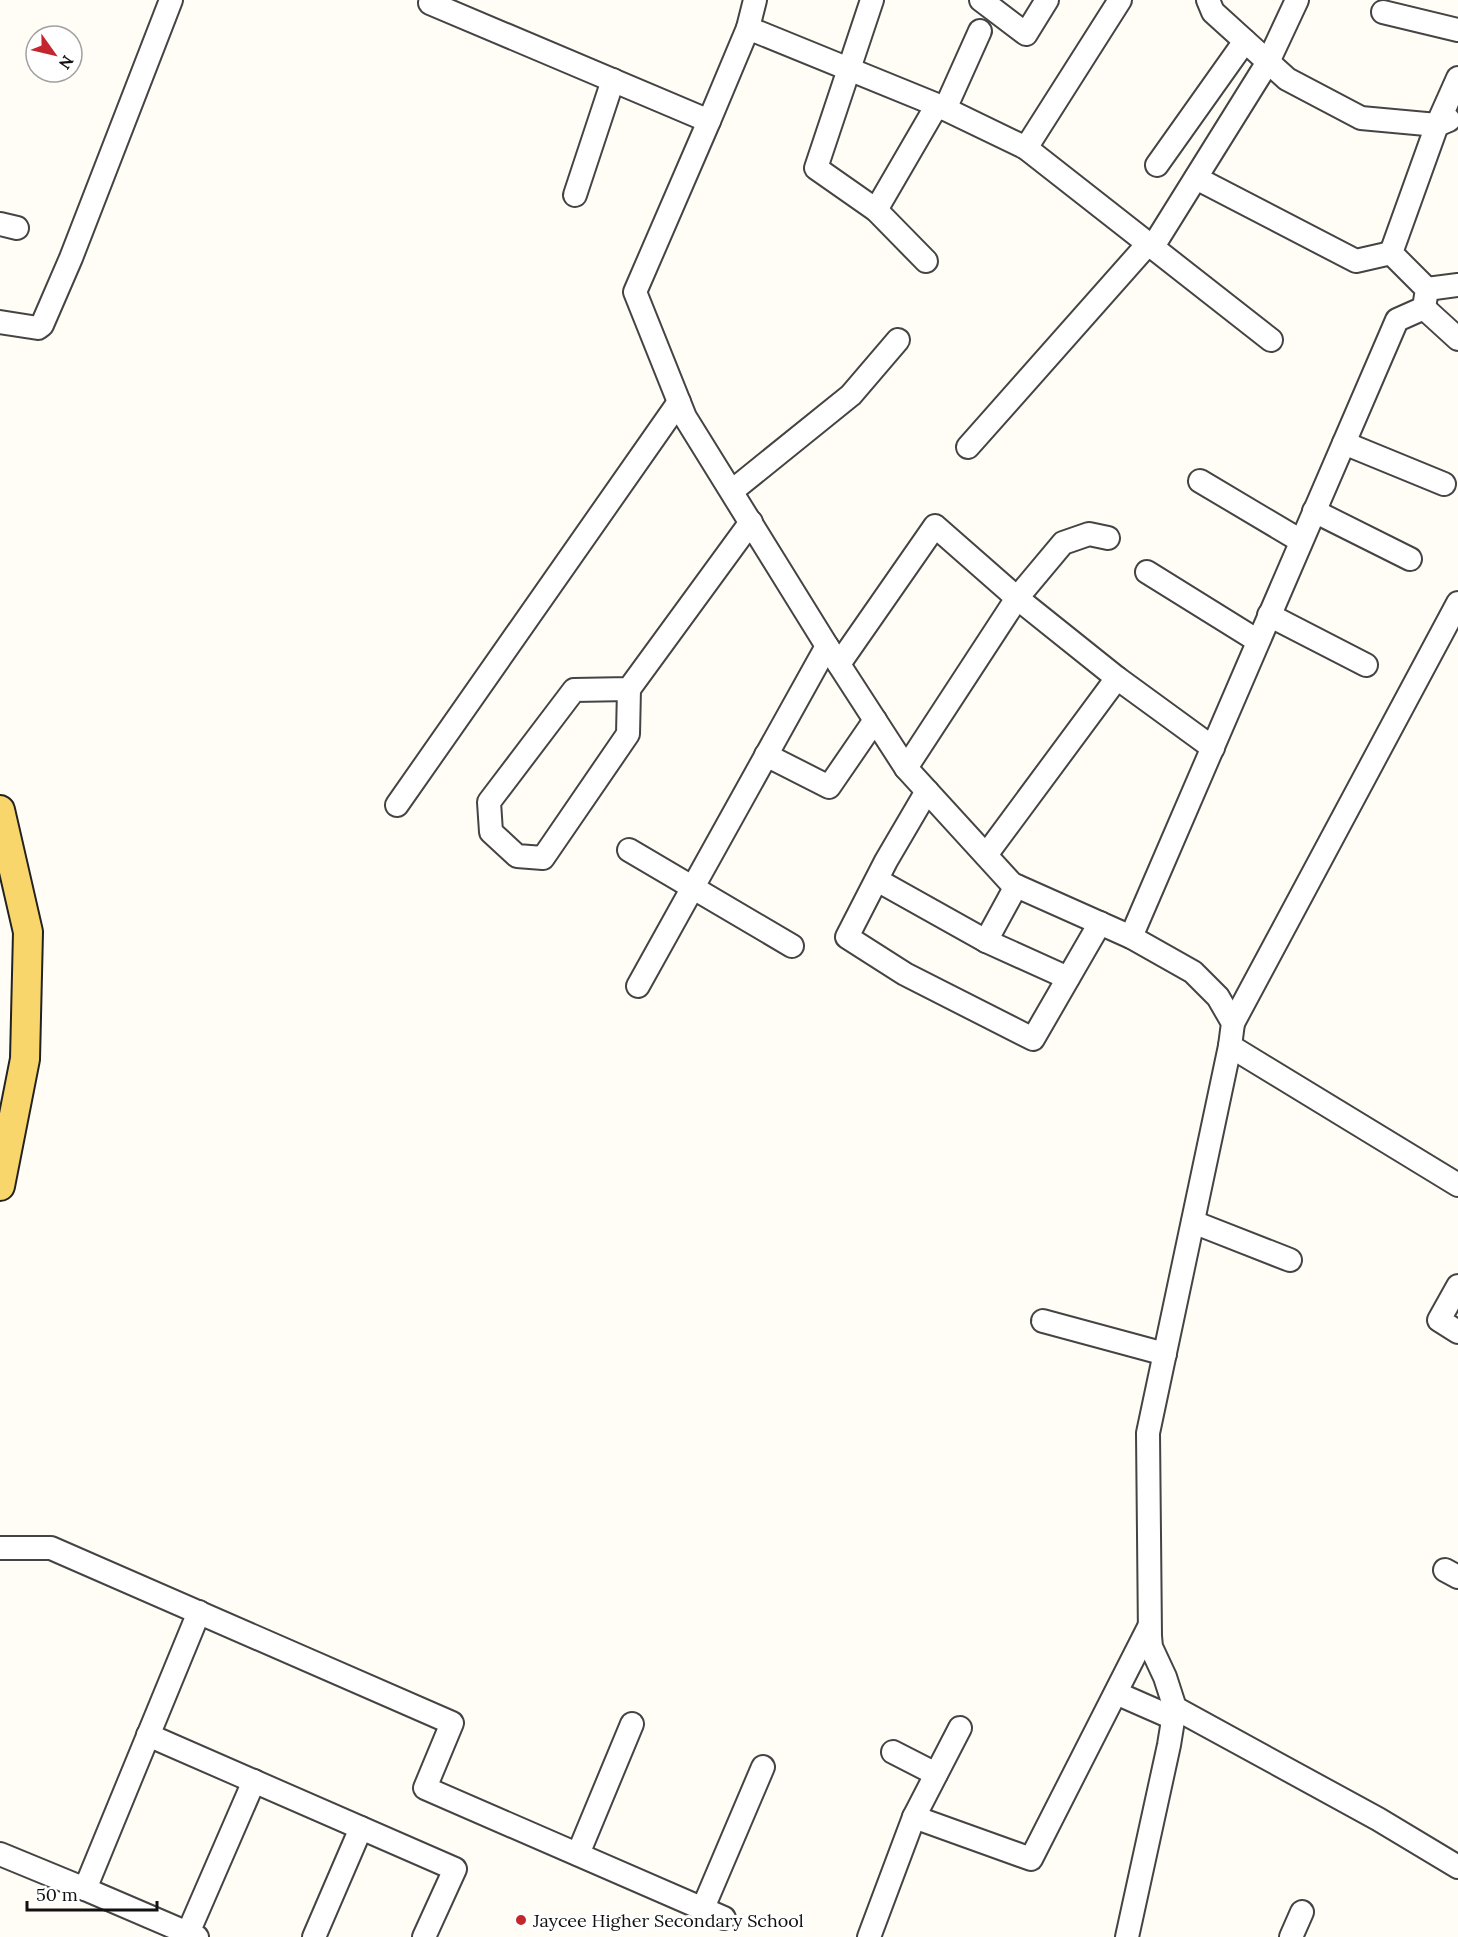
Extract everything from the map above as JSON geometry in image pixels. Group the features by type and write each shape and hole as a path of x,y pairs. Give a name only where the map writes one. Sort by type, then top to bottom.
{"main road":[{"path":"0,810 28,932 26,1059 3,1155 0,1186"}],"street":[{"path":"0,322 38,328 42,325 75,247 171,0"},
{"path":"431,0 430,3 709,120"},
{"path":"756,0 748,28 635,292 685,417 906,768 1016,886 1131,937 1193,972 1218,997 1233,1023"},
{"path":"872,0 816,168 876,210 926,261"},
{"path":"981,0 1026,34 1047,0"},
{"path":"1026,148 1120,0"},
{"path":"969,447 1149,246 1196,178 1268,62 1297,0"},
{"path":"1209,1 1213,12 1287,79 1361,118 1437,125 1458,115"},
{"path":"1383,12 1458,30"},
{"path":"748,28 941,107 1026,148 1271,340"},
{"path":"876,210 941,107 980,31"},
{"path":"1157,165 1245,41"},
{"path":"1390,253 1437,125 1458,78"},
{"path":"575,195 613,80"},
{"path":"1196,178 1356,261 1390,253"},
{"path":"1390,253 1458,339"},
{"path":"1131,937 1396,320 1425,298 1458,285"},
{"path":"732,491 850,395 898,340"},
{"path":"397,806 679,402"},
{"path":"1344,443 1444,484"},
{"path":"1200,481 1301,541"},
{"path":"1314,511 1410,559"},
{"path":"629,689 574,690 489,802 491,832 517,856 543,858 628,734 629,689 751,522"},
{"path":"638,986 765,755 833,655 934,526 1017,598 1117,678 1213,748"},
{"path":"906,768 1017,598 1063,543 1089,534 1108,538"},
{"path":"1147,572 1258,641"},
{"path":"1127,1937 1174,1713 1165,1677 1152,1647 1149,1627 1148,1433 1233,1023 1458,603"},
{"path":"1269,615 1366,665"},
{"path":"986,855 1117,678"},
{"path":"765,755 829,787 875,720"},
{"path":"927,791 847,937 905,974 1033,1039 1100,923"},
{"path":"629,850 792,946"},
{"path":"877,880 986,941 1068,978"},
{"path":"986,941 1016,886"},
{"path":"1230,1046 1458,1185"},
{"path":"1193,1222 1290,1260"},
{"path":"1458,1286 1439,1320 1458,1332"},
{"path":"1043,1321 1165,1354"},
{"path":"0,1548 51,1548 452,1723 424,1788 724,1917"},
{"path":"84,1889 198,1612"},
{"path":"914,1817 1031,1859 1149,1627"},
{"path":"1116,1693 1174,1713 1378,1819 1458,1867"},
{"path":"578,1854 632,1724"},
{"path":"868,1937 914,1817 960,1728"},
{"path":"148,1735 455,1869 424,1937"},
{"path":"893,1752 936,1774"},
{"path":"702,1908 763,1767"},
{"path":"0,1854 192,1935 254,1781"},
{"path":"314,1937 361,1828"},
{"path":"1291,1937 1302,1912"}],"place":[{"name":"Jaycee Higher Secondary School","path":"521,1920"}]}
